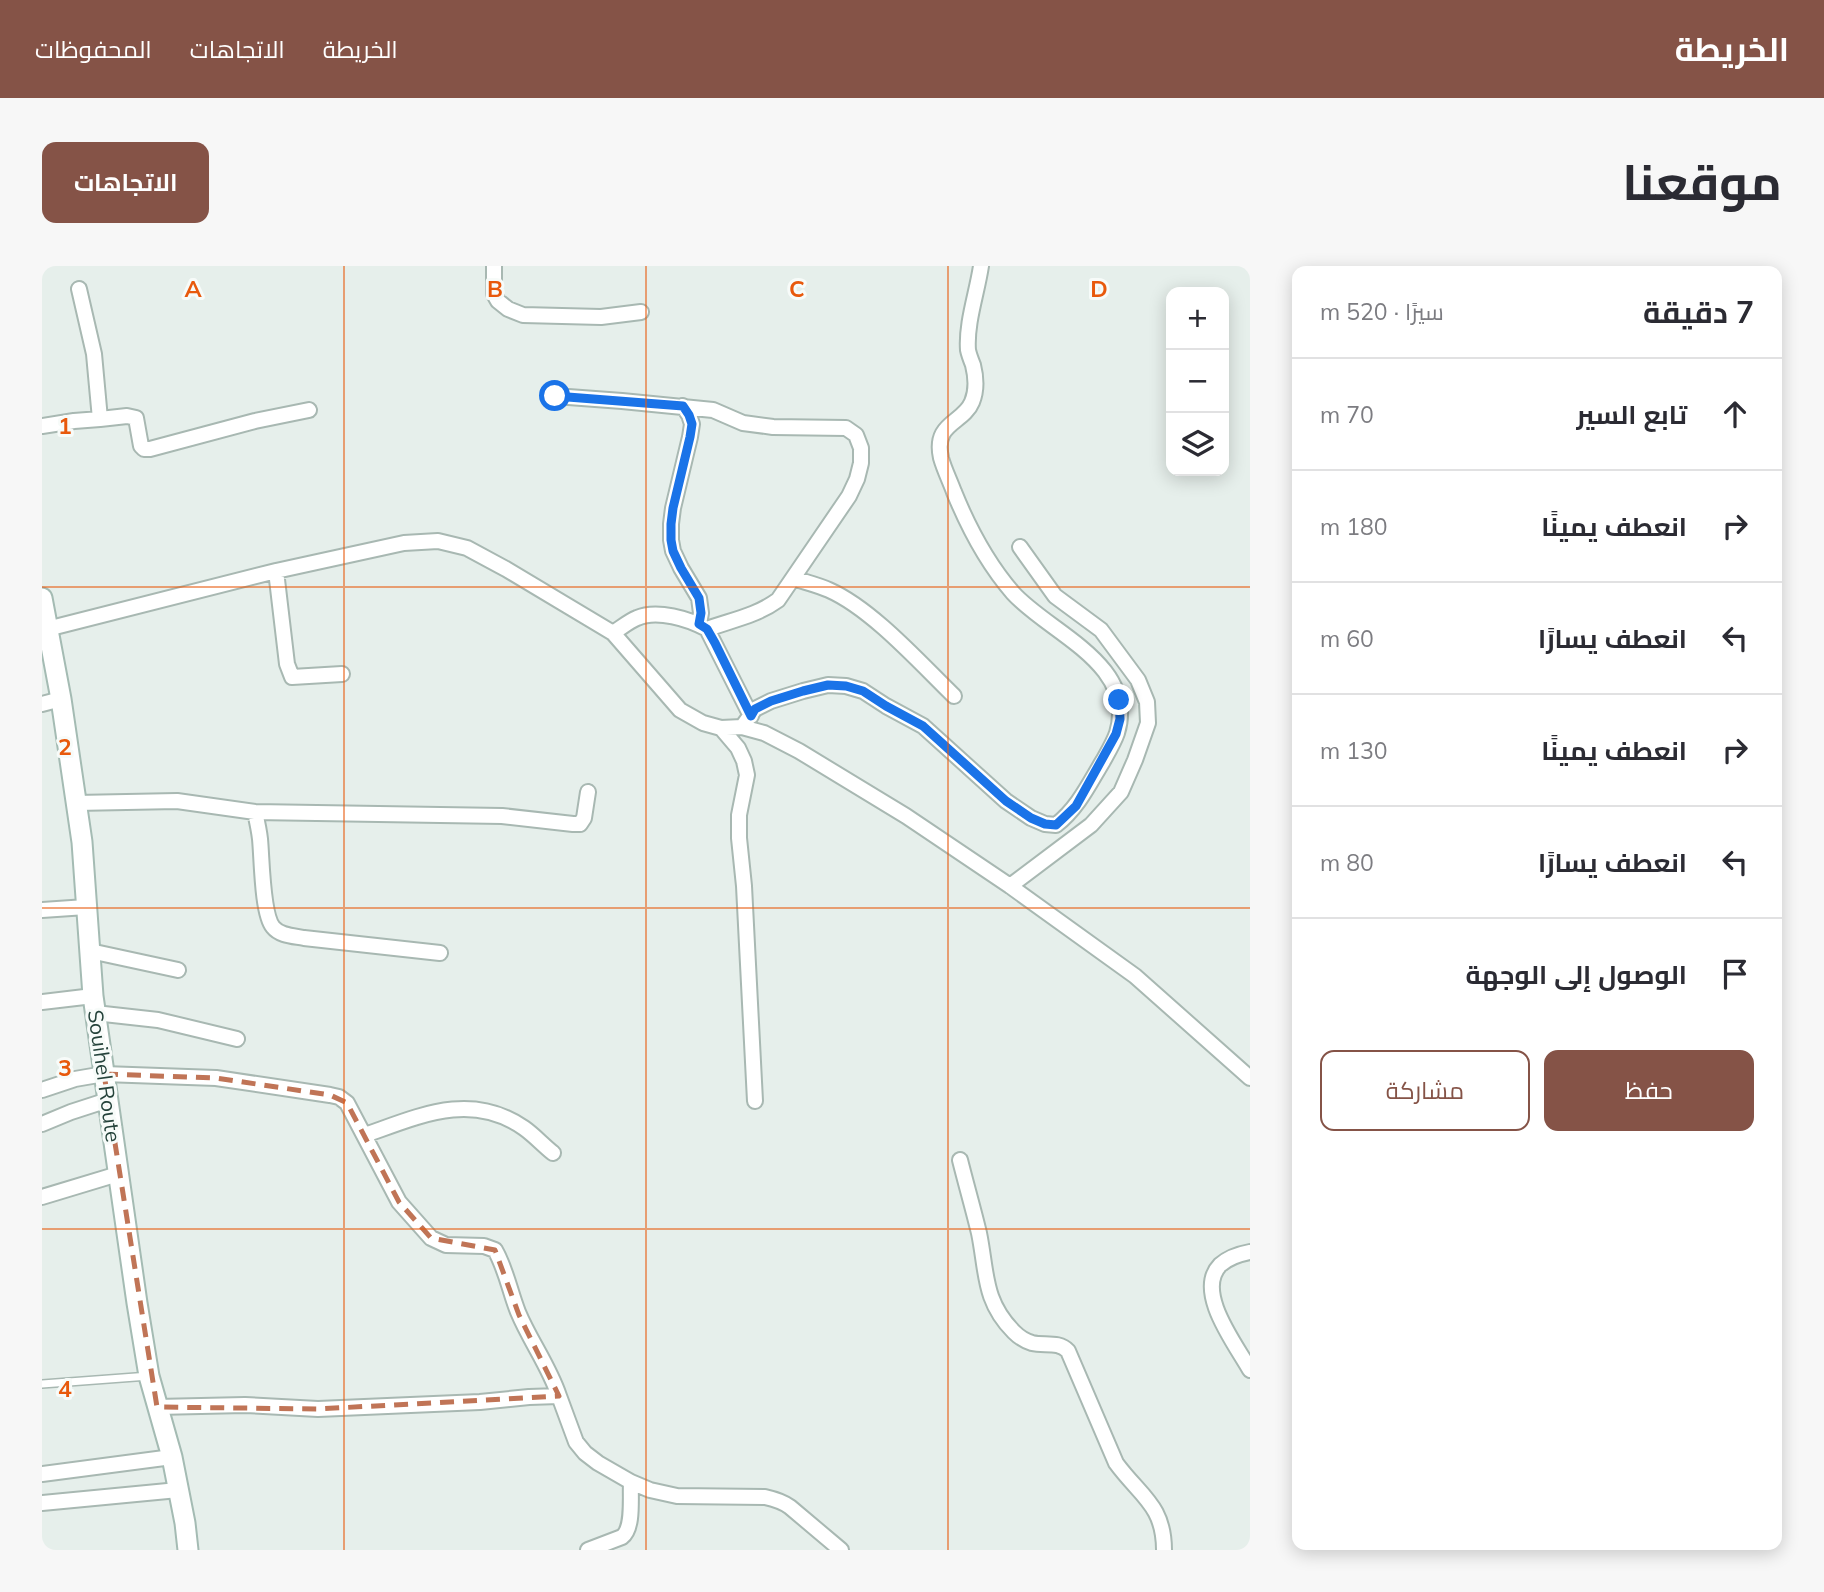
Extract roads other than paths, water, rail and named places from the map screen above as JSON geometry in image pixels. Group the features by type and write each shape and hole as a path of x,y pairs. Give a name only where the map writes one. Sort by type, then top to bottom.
{"main road":[{"name":"Souihel Route","path":"42,598 47,629 51,701 76,803 82,842 94,1005 118,1174 149,1376 172,1457 186,1523 188,1550"}],"street":[{"path":"494,266 494,294 498,301 523,315 601,317 641,312"},
{"path":"47,629 276,571 404,543 438,541 467,548 613,633 680,710 703,723 721,728 746,721 755,709 771,701 828,685 846,686 863,691 923,726 1006,801 1031,818 1056,825 1076,806 1116,734 1120,719 1119,700 1110,679 1094,659 1016,596 996,573 965,517 941,457 943,430 972,404 976,388 974,368 968,351 972,306 981,266"},
{"path":"79,289 94,354 100,419"},
{"path":"555,396 713,410 743,423 773,427 846,428 856,435 861,448 861,463 849,496 778,600 751,616 703,627 655,614 635,618 613,633"},
{"path":"683,406 692,424 673,508 673,551 699,598 703,627 746,721 906,816 1010,886 1135,976 1250,1078"},
{"path":"42,426 127,416 136,418 141,446 150,449 309,410"},
{"path":"1010,886 1091,825 1121,792 1148,723 1147,702 1138,680 1101,630 1055,596 1020,547"},
{"path":"276,571 287,664 292,677 342,674"},
{"path":"793,578 830,590 860,608 954,696"},
{"path":"721,728 738,748 747,775 739,815 739,838 755,1101"},
{"path":"76,803 177,801 255,812 502,816 580,824 584,818 588,792"},
{"path":"255,812 260,836 266,904 274,929 283,934 304,938 440,953"},
{"path":"42,910 86,907"},
{"path":"90,951 178,970"},
{"path":"42,1002 94,1005 237,1039"},
{"path":"42,1090 75,1079 104,1074 216,1078 338,1097 346,1103 365,1135 399,1202 431,1238 446,1245 484,1246 495,1250 519,1315 553,1377 576,1442 584,1452 598,1463 650,1490 677,1496 777,1499 841,1550"},
{"path":"42,1124 108,1100"},
{"path":"365,1135 437,1112 458,1108 480,1109 524,1128 553,1153"},
{"path":"960,1160 979,1235 989,1295 994,1307 1024,1340 1044,1345 1059,1345 1068,1351 1116,1463 1140,1489 1161,1521 1164,1550"},
{"path":"42,1197 118,1174"},
{"path":"1250,1252 1239,1254 1223,1263 1215,1272 1212,1281 1215,1307 1223,1326 1250,1370"},
{"path":"157,1407 245,1405 318,1409 434,1405 528,1396 559,1396"},
{"path":"42,1474 172,1457"},
{"path":"588,1550 626,1533 629,1525 631,1482"},
{"path":"42,1503 178,1490"}],"lane":[{"path":"42,1384 149,1376"}]}
